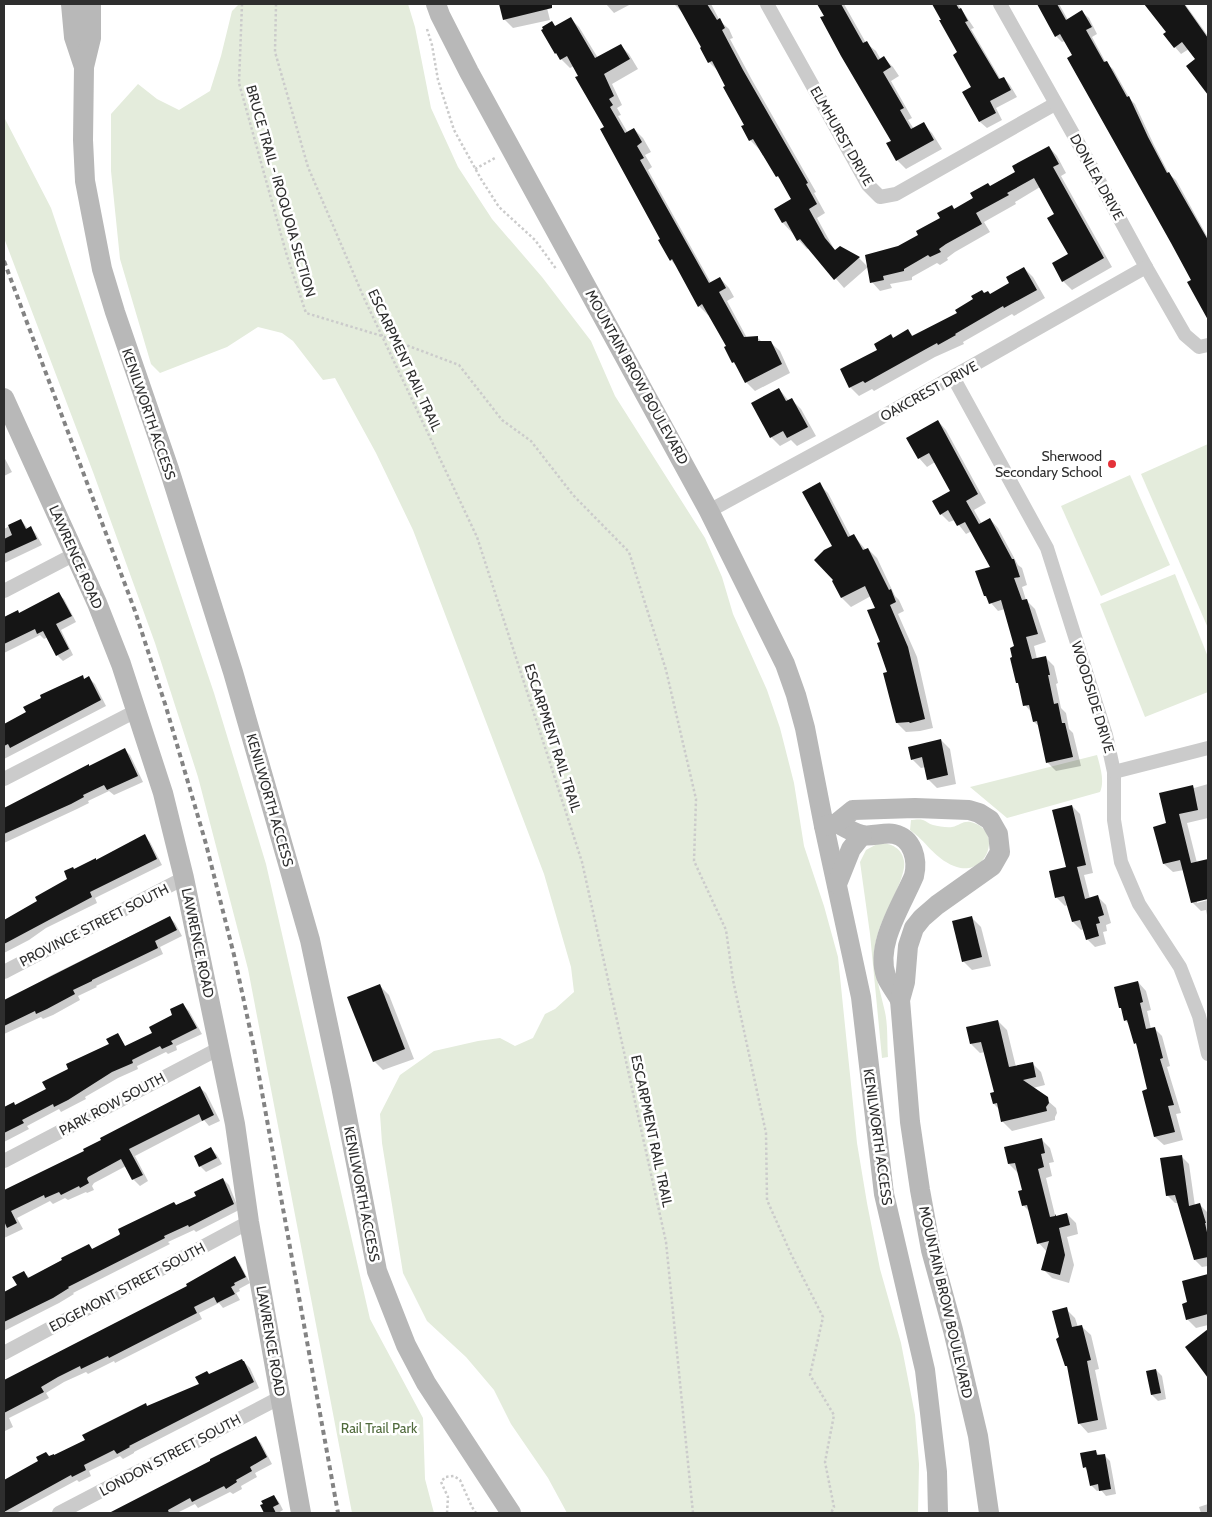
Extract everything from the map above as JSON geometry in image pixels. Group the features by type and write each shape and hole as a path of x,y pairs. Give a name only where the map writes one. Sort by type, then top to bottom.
{"main road":[{"name":"KENILWORTH ACCESS","path":"71,4 74,37 84,67"},
{"name":"KENILWORTH ACCESS","path":"91,4 90,38 84,67 83,140 86,181 102,269 169,469 227,654 310,940 345,1105 377,1271 399,1328 426,1383 511,1513"},
{"name":"MOUNTAIN BROW BOULEVARD","path":"436,4 469,72 710,511 785,664 796,695 812,761"},
{"name":"LAWRENCE ROAD","path":"5,404 97,603 163,793 184,878 235,1124 249,1222 282,1397 301,1513"},
{"name":"KENILWORTH ACCESS","path":"812,761 830,824 837,884 861,998 884,1194 924,1370 936,1472 938,1513"},
{"name":"MOUNTAIN BROW BOULEVARD","path":"830,824 853,810 915,808 969,810 979,813 990,820 998,834 1000,852 992,866 937,905 914,928 908,946 905,982 900,1000 910,1122 920,1190 931,1250 953,1330 978,1436 989,1513"},
{"name":"MOUNTAIN BROW BOULEVARD","path":"830,824 862,835 894,834 910,845 915,857 914,876 889,930 885,948 884,964 886,976 900,1000"},
{"path":"837,884 851,849 862,835"}],"street":[{"name":"ELMHURST DRIVE","path":"767,4 868,185 880,197 896,194 1056,104"},
{"name":"DONLEA DRIVE","path":"1000,4 1185,335 1204,346"},
{"name":"OAKCREST DRIVE","path":"710,511 953,377 1146,267"},
{"name":"WOODSIDE DRIVE","path":"953,377 1047,548 1106,735 1114,772 1114,820 1121,862 1138,904 1180,967 1199,1016 1208,1054"},
{"path":"4,591 75,554"},
{"path":"4,780 136,711"},
{"path":"1114,772 1208,748"},
{"name":"PROVINCE STREET SOUTH","path":"4,972 184,878"},
{"name":"PARK ROW SOUTH","path":"4,1161 220,1048"},
{"name":"EDGEMONT STREET SOUTH","path":"4,1353 249,1222"},
{"name":"LONDON STREET SOUTH","path":"59,1513 282,1397"}],"path":[{"name":"BRUCE TRAIL - IROQUOIA SECTION","path":"242,4 239,83 287,256 306,313 382,336 459,365 502,420 532,441 573,495 629,552 666,670 696,799 694,861 726,930 733,980 766,1133 767,1200 791,1254 823,1317 810,1375 834,1415 826,1462 834,1507 831,1513"},
{"name":"ESCARPMENT RAIL TRAIL","path":"276,4 275,52 308,167 382,336 477,537 582,862 666,1242 693,1513"},
{"path":"427,28 438,80 454,130 475,169 499,206 535,240 560,274"},
{"path":"475,169 495,158"},
{"path":"447,1513 448,1497 441,1482 444,1476 460,1480 476,1513"}],"green space":[{"path":"239,4 408,4 415,27 431,108 458,167 492,219 542,277 591,341 615,396 705,538 722,577 733,614 767,690 780,728 794,783 804,846 824,906 838,957 857,1143 867,1203 880,1269 901,1343 915,1415 919,1464 918,1513 567,1513 548,1478 511,1424 494,1390 466,1357 427,1321 403,1273 382,1143 380,1114 400,1075 434,1051 500,1038 515,1046 533,1038 545,1014 555,1009 574,992 571,967 544,874 413,530 376,453 335,378 323,380 293,341 282,333 258,327 227,347 160,373 151,364 120,259 111,171 111,114 138,84 157,99 179,110 210,91 232,11"},
{"name":"Rail Trail Park","path":"4,117 51,208 214,693 266,864 370,1319 423,1418 425,1479 434,1513 352,1513 248,969 198,777 155,643 93,472 4,238"},
{"path":"1208,444 1208,628 1141,474"},
{"path":"1130,475 1170,565 1101,596 1061,506"},
{"path":"1175,574 1208,657 1208,692 1145,717 1100,604"},
{"path":"1097,755 1102,778 1100,792 1007,818 970,787"},
{"path":"911,820 923,820 933,825 948,827 965,822 974,823 983,829 988,836 987,854 982,861 974,866 965,868 947,863 910,830"},
{"path":"879,843 895,847 903,856 904,861 902,876 875,943 876,972 887,1028 888,1057 882,1058 870,934 860,862 866,850"}],"building":[{"path":"499,4 552,4 552,8 503,20"},
{"path":"677,4 707,4 717,20 720,18 725,28 722,30 743,70 808,183 806,184 817,204 809,209 825,238 835,250 840,246 860,257 834,280 800,239 797,241 786,221 782,223 774,209 791,199 753,139 749,141 741,126 744,125 723,87 725,86 712,61 708,63"},
{"path":"817,4 841,4 863,43 867,41 878,60 884,56 891,67 883,72 904,108 900,110 911,129 924,122 934,140 896,161 886,143 891,141 841,56 820,17 824,16"},
{"path":"932,4 956,4 959,9 961,8 968,21 965,22 999,79 1004,77 1011,90 990,101 996,113 979,122 962,92 971,87 953,55 957,52"},
{"path":"1037,4 1057,4 1066,20 1082,10 1092,27 1086,30 1104,62 1107,61 1127,97 1129,96 1167,173 1169,172 1208,240 1208,320 1187,282 1191,280 1067,58 1072,55 1060,34 1055,37"},
{"path":"1144,4 1184,4 1208,38 1208,95 1186,66 1195,59 1182,42 1174,48 1163,34 1166,32"},
{"path":"571,17 595,58 621,44 630,59 604,74 614,96 609,99 613,105 610,107 625,133 634,128 642,142 637,146 644,158 640,160 709,283 720,277 726,288 719,292 744,337 758,336 758,341 771,341 782,364 745,383 734,362 732,363 724,347 726,346 702,304 698,307 672,259 670,261 658,240 660,239 600,129 604,127 575,77 578,76 567,56 560,60 541,30 543,29 542,27 552,21 555,26"},
{"path":"1049,146 1059,164 1053,167 1104,258 1062,282 1052,263 1068,254 1047,218 1054,214 1034,178 1007,193 1009,195 976,213 982,224 946,244 939,249 941,252 930,257 928,255 904,269 904,271 883,276 884,280 870,283 865,255 898,246 918,235 916,231 940,218 937,213 952,205 954,209 973,198 970,193 988,183 990,186 1015,172 1012,166"},
{"path":"1024,267 1037,290 1004,308 1003,306 938,345 937,343 865,383 863,381 849,388 840,369 877,350 874,344 891,334 893,338 908,329 912,336 957,313 955,310 973,299 971,296 982,290 984,293 988,291 990,294 1009,283 1006,277"},
{"path":"779,388 786,401 792,398 808,427 787,438 783,431 770,438 751,403"},
{"path":"938,420 978,494 966,501 979,524 990,518 1012,559 1014,559 1020,577 1014,578 1022,600 1027,599 1038,634 1026,637 1032,659 1046,656 1054,704 1058,703 1073,757 1046,763 1037,721 1033,722 1029,705 1023,706 1018,683 1016,683 1010,658 1012,657 1010,648 1014,646 1001,600 989,604 975,571 990,567 965,522 957,526 948,510 940,515 932,501 950,491 929,453 918,459 906,438"},
{"path":"820,482 848,537 854,534 863,550 868,548 889,590 891,589 896,602 890,605 908,647 925,719 910,723 896,723 883,673 887,672 877,643 880,642 867,610 875,608 865,586 841,598 833,580 814,560 824,550 832,546 802,492"},
{"path":"21,519 26,529 31,526 37,539 4,554 4,539 12,535 8,525"},
{"path":"59,592 72,616 56,624 69,649 56,656 43,631 37,634 35,629 4,644 4,617 18,610 19,613"},
{"path":"83,675 84,679 89,676 101,700 10,748 8,744 4,746 4,724 26,712 23,707 41,698 40,695"},
{"path":"941,739 948,775 927,780 922,757 911,760 908,747"},
{"path":"125,748 138,776 107,790 104,785 83,795 84,797 71,804 4,834 4,808 89,764 89,766"},
{"path":"1193,785 1198,810 1179,814 1191,863 1208,859 1208,899 1191,903 1180,860 1163,864 1153,827 1166,823 1159,793"},
{"path":"1072,805 1086,865 1077,867 1085,899 1098,895 1104,915 1098,917 1100,923 1096,924 1099,936 1086,940 1080,920 1072,922 1064,896 1055,898 1049,871 1066,867 1052,810"},
{"path":"145,834 157,859 90,892 92,897 4,944 4,920 37,901 35,897 67,879 64,871 73,867 74,869 96,858 96,860"},
{"path":"170,916 177,930 155,941 158,948 73,990 75,994 47,1009 36,1014 35,1011 4,1026 4,1000"},
{"path":"972,916 982,957 962,962 952,921"},
{"path":"1138,981 1143,1002 1140,1003 1146,1029 1155,1027 1163,1058 1160,1059 1174,1105 1168,1106 1175,1132 1154,1137 1142,1091 1147,1089 1136,1043 1134,1044 1127,1020 1124,1021 1114,987"},
{"path":"380,984 405,1049 373,1062 347,997"},
{"path":"183,1003 197,1028 171,1041 173,1044 162,1049 160,1046 132,1060 133,1063 112,1072 68,1100 54,1107 53,1104 22,1120 24,1123 4,1133 4,1107 14,1102 15,1105 46,1089 42,1082 68,1069 66,1064 109,1044 106,1039 118,1033 125,1046 152,1033 149,1027 172,1015 170,1009"},
{"path":"998,1020 1009,1067 1033,1062 1036,1077 1023,1080 1048,1097 1047,1111 1001,1122 997,1103 993,1104 990,1093 994,1092 981,1042 970,1044 966,1027"},
{"path":"200,1086 214,1115 202,1121 199,1114 129,1149 143,1175 132,1180 121,1159 88,1177 89,1183 80,1188 79,1186 61,1195 59,1192 45,1198 44,1195 11,1211 17,1223 7,1228 4,1221 4,1190 84,1151 83,1149 101,1140 100,1138"},
{"path":"1042,1138 1045,1153 1041,1154 1044,1167 1038,1169 1050,1217 1056,1214 1056,1216 1067,1213 1070,1225 1059,1228 1065,1255 1060,1275 1041,1270 1049,1241 1037,1244 1027,1205 1022,1206 1018,1191 1022,1190 1015,1163 1008,1164 1004,1147"},
{"path":"211,1147 217,1158 199,1167 194,1156"},
{"path":"1182,1155 1189,1206 1200,1203 1208,1237 1208,1257 1194,1260 1175,1195 1166,1196 1160,1158"},
{"path":"223,1178 234,1204 189,1227 188,1225 164,1236 165,1238 4,1322 4,1292 17,1285 12,1277 24,1271 28,1278 89,1244 92,1249 119,1235 118,1229 174,1202 176,1205 196,1196 194,1192"},
{"path":"235,1256 246,1277 234,1283 235,1285 231,1287 235,1294 217,1303 214,1297 194,1307 197,1313 109,1358 108,1356 81,1369 80,1366 58,1377 41,1387 44,1392 4,1413 4,1380 187,1286 186,1284"},
{"path":"1208,1274 1208,1314 1186,1320 1182,1304 1187,1302 1182,1281"},
{"path":"1067,1307 1072,1327 1082,1325 1091,1360 1087,1361 1098,1420 1078,1424 1067,1366 1065,1366 1056,1339 1059,1337 1052,1311"},
{"path":"1208,1329 1208,1378 1185,1347"},
{"path":"242,1359 254,1382 117,1454 114,1450 84,1465 86,1470 72,1477 71,1475 4,1512 4,1480 38,1461 36,1457 46,1452 49,1456 54,1455 85,1440 82,1435 146,1403 147,1406 199,1384 195,1377 207,1371 209,1374"},
{"path":"1156,1369 1161,1393 1151,1395 1146,1371"},
{"path":"256,1436 267,1457 250,1467 252,1471 236,1480 237,1482 226,1489 224,1486 192,1502 190,1498 168,1510 169,1513 109,1513 210,1461 210,1459"},
{"path":"1096,1450 1097,1455 1105,1454 1111,1489 1099,1491 1098,1484 1090,1486 1086,1467 1083,1468 1080,1453"},
{"path":"274,1495 279,1504 273,1507 276,1513 264,1513 260,1505 263,1504 261,1501"}],"railway":[{"path":"4,261 135,611 166,707 206,844 234,955 254,1048 338,1513"}],"place":[{"name":"Sherwood Secondary School","path":"1112,464"}]}
